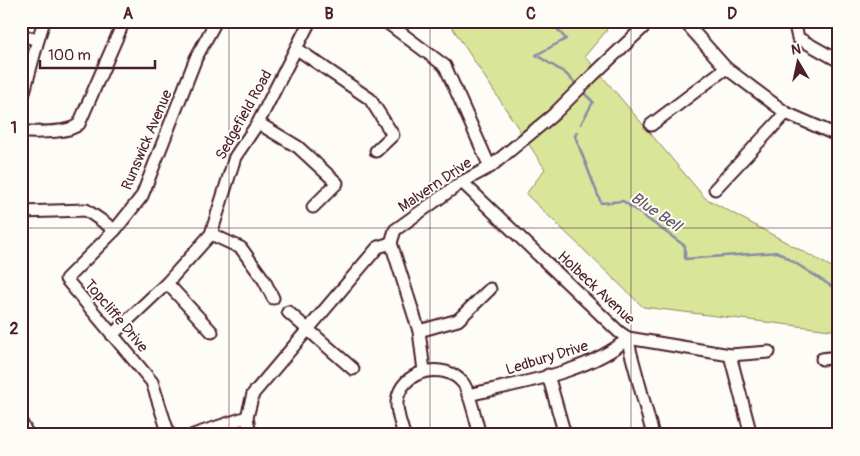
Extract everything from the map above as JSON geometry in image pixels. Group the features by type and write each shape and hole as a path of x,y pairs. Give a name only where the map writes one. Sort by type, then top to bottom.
{"street":[{"path":"23,88 44,21"},
{"path":"21,132 64,130 79,124 124,21"},
{"name":"Runswick Avenue","path":"115,230 142,196 196,58 216,21"},
{"name":"Sedgefield Road","path":"112,335 167,283 211,234 235,157 258,123 310,21"},
{"path":"385,21 446,66 490,167"},
{"path":"684,21 726,68 786,113 839,136"},
{"path":"794,21 798,38 839,61"},
{"name":"Malvern Drive","path":"247,416 253,394 378,247 391,242 395,230 462,182 490,167 552,115 648,22"},
{"path":"21,36 38,40"},
{"path":"297,49 370,99 393,135 376,151"},
{"path":"651,125 726,68"},
{"path":"715,189 786,113"},
{"path":"258,123 298,147 337,183 313,208"},
{"name":"Holbeck Avenue","path":"462,182 619,332 628,338 730,355 769,352"},
{"path":"21,212 86,210 115,230"},
{"name":"Topcliffe Drive","path":"115,230 66,279 152,382 169,435"},
{"path":"211,234 241,248 264,280 273,298"},
{"path":"391,242 418,331 424,371"},
{"path":"167,283 212,332"},
{"path":"418,331 458,320 490,289"},
{"path":"288,312 354,369"},
{"path":"628,338 653,435"},
{"name":"Ledbury Drive","path":"468,395 548,376 589,363 618,347 628,338"},
{"path":"730,355 751,435"},
{"path":"822,358 838,357 839,364"},
{"path":"404,435 398,414 397,400 404,385 415,375 437,369 455,375 464,384 480,435"},
{"path":"548,376 565,435"},
{"path":"193,435 247,416 250,435"}],"green space":[{"path":"448,21 600,21 607,30 585,56 705,198 839,271 839,331 643,307 526,194 545,169"}],"waterway":[{"name":"Blue Bell","path":"519,21 517,25 543,21"},
{"name":"Blue Bell","path":"550,21 566,39 536,55 565,73 578,86"},
{"name":"Blue Bell","path":"581,124 593,102 582,91"},
{"name":"Blue Bell","path":"577,132 575,136 601,203 623,201 685,246 685,259 778,252 839,291"}]}
